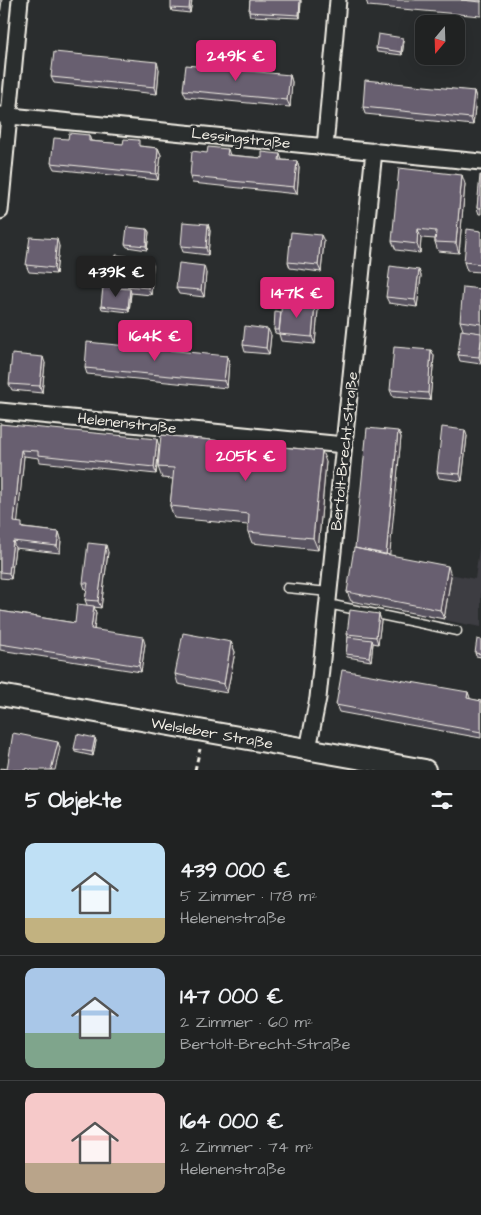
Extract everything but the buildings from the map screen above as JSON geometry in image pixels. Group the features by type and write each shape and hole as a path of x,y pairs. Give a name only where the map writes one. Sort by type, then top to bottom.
{"street":[{"path":"0,211 5,115 20,0"},
{"path":"325,147 338,0"},
{"name":"Lessingstraße","path":"5,115 481,162"},
{"name":"Bertolt-Brecht-Straße","path":"308,749 318,698 374,151"},
{"name":"Helenenstraße","path":"0,411 344,445"},
{"name":"Welsleber Straße","path":"0,695 308,749 396,768 425,770"}],"lane":[{"path":"287,588 457,631"}],"shaded area":[{"path":"481,534 481,627 348,602 354,555 475,579"}]}
